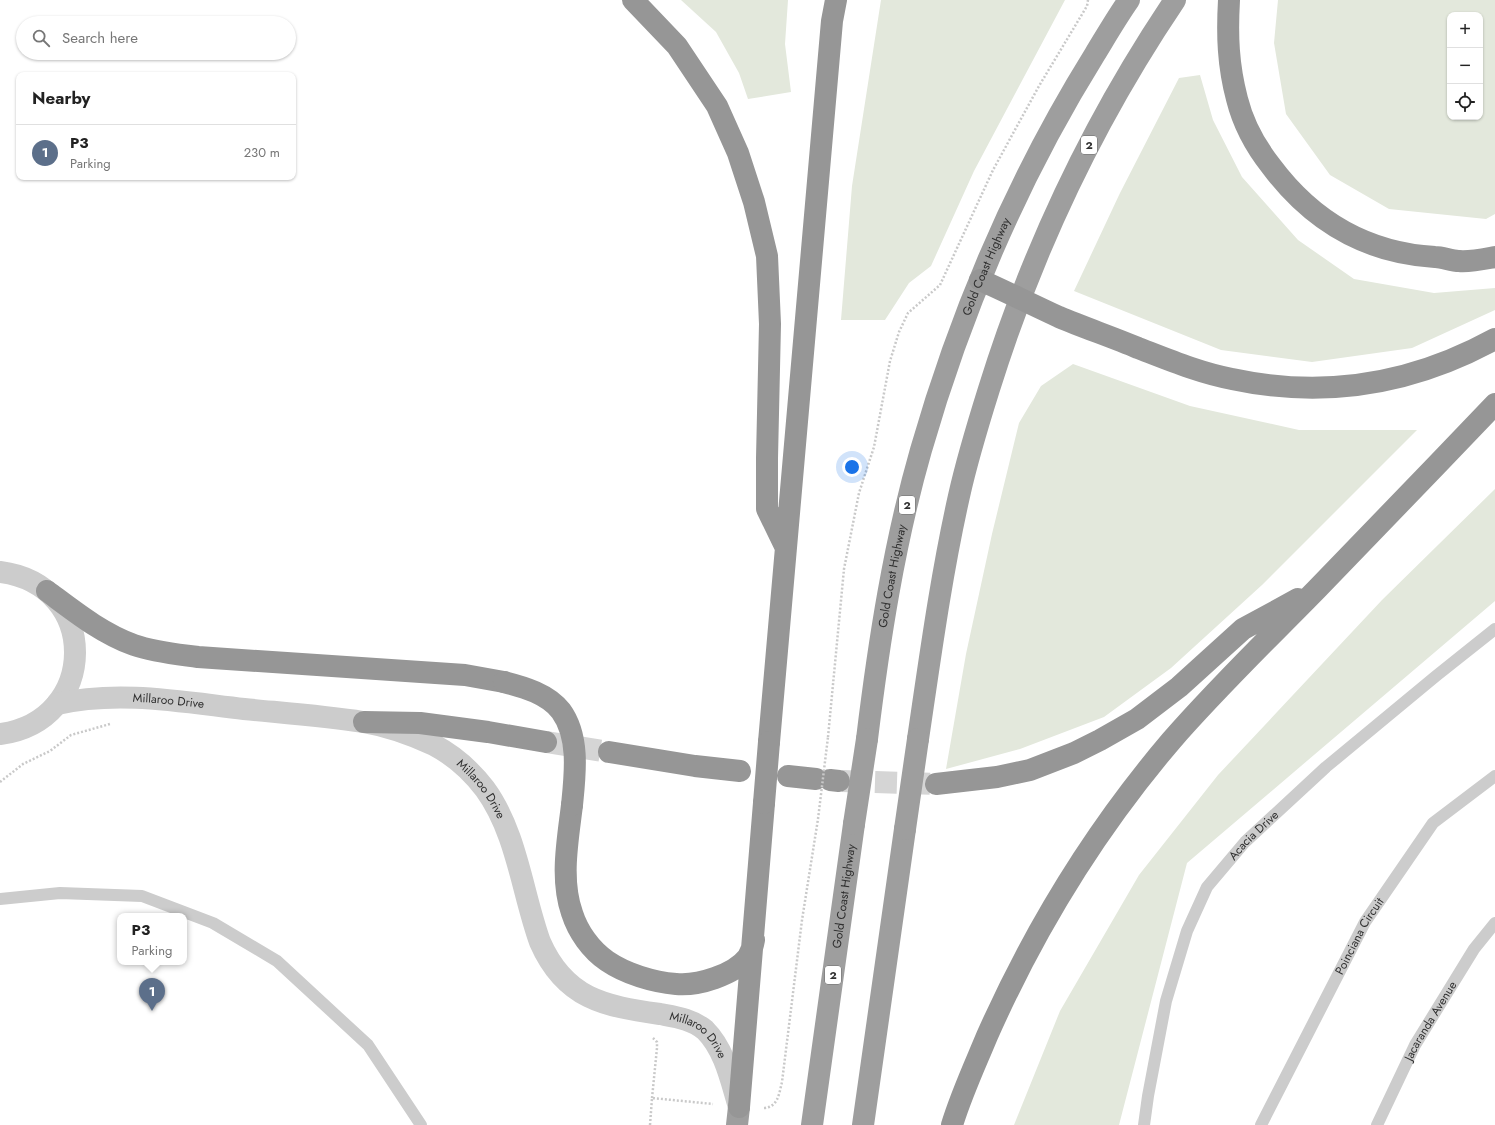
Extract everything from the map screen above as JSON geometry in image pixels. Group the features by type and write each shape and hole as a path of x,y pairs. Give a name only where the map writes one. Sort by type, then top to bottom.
{"highway":[{"path":"633,0 677,46 718,106 738,153 754,202 767,256 770,324 767,509 786,548"},
{"path":"738,1116 832,21 836,0"},
{"name":"Gold Coast Highway","path":"812,1125 886,600 920,451 937,395 958,337 980,280 1024,181 1049,132 1079,79 1129,0"},
{"name":"2","path":"863,1125 918,739 943,576 959,494 1004,341 1046,235 1078,166 1115,96 1175,0"},
{"path":"1229,0 1228,48 1231,74 1237,101 1248,129 1262,155 1282,182 1299,200 1319,216 1339,229 1364,241 1389,250 1414,256 1440,257 1459,261 1495,257"},
{"path":"980,280 1060,317 1191,368 1232,379 1278,386 1353,386 1391,379 1429,369 1474,350 1495,339"},
{"path":"952,1125 978,1056 1000,1006 1038,932 1086,855 1126,796 1172,740 1227,680 1495,404"},
{"path":"936,784 997,777 1030,770 1068,756 1100,740 1137,718 1178,688 1243,629 1316,589"},
{"path":"47,591 82,617 108,633 133,644 159,652 198,657 465,675 521,686 546,698 561,710 568,722 574,752 574,782 566,883 572,913 584,938 606,961 624,970 658,982 677,984 693,983 719,976 741,964 749,955 754,940"},
{"path":"364,722 420,724 488,732 546,742"},
{"path":"609,752 740,772"},
{"path":"788,776 828,780"}],"street":[{"path":"0,572 24,578 36,583 55,599 68,618 72,629 76,651 75,663 69,685 57,704 36,722 3,736"},
{"name":"Millaroo Drive","path":"57,704 74,700 100,697 139,697 364,722 404,734 435,746 451,756 467,769 484,789 498,810 506,828 538,935 544,949 557,970 569,983 592,999 621,1008 684,1018 700,1026 713,1039 723,1056 738,1116"}],"lane":[{"name":"Acacia Drive","path":"1144,1125 1166,1001 1187,931 1206,887 1245,842 1326,767 1495,629"},
{"name":"Poinciana Circuit","path":"1261,1125 1365,922 1433,823 1495,776"},
{"path":"0,899 60,893 142,896 187,913"},
{"path":"187,913 213,923 277,960 368,1046 421,1125"},
{"name":"Jacaranda Avenue","path":"1377,1125 1415,1045 1474,949 1495,923"}],"path":[{"path":"0,782 23,764 50,751 71,735 111,724"},
{"path":"818,819 828,737"},
{"path":"649,1036 657,1042 652,1098"}],"shaded area":[{"path":"681,0 788,0 785,44 791,92 748,99 739,73 716,32"},
{"path":"881,0 1065,0 974,171 931,266 909,283 885,320 841,320 852,186"},
{"path":"1278,0 1495,0 1495,214 1486,219 1389,209 1330,175 1286,114 1274,43"},
{"path":"1200,75 1213,120 1242,177 1298,240 1354,279 1434,293 1495,288 1495,310 1412,348 1312,362 1221,350 1074,291 1120,193 1179,78"},
{"path":"1073,364 1190,406 1299,430 1417,430 1262,585 1171,668 1104,717 1020,749 946,769 966,654 992,534 1019,423 1041,386"},
{"path":"1495,489 1495,601 1187,863 1119,1125 1014,1125 1060,1011 1139,875 1218,775 1382,600"}],"tunnel":[{"path":"546,742 609,752"},
{"path":"842,781 936,784"}],"place":[{"name":"P3","path":"152,1011"}]}
